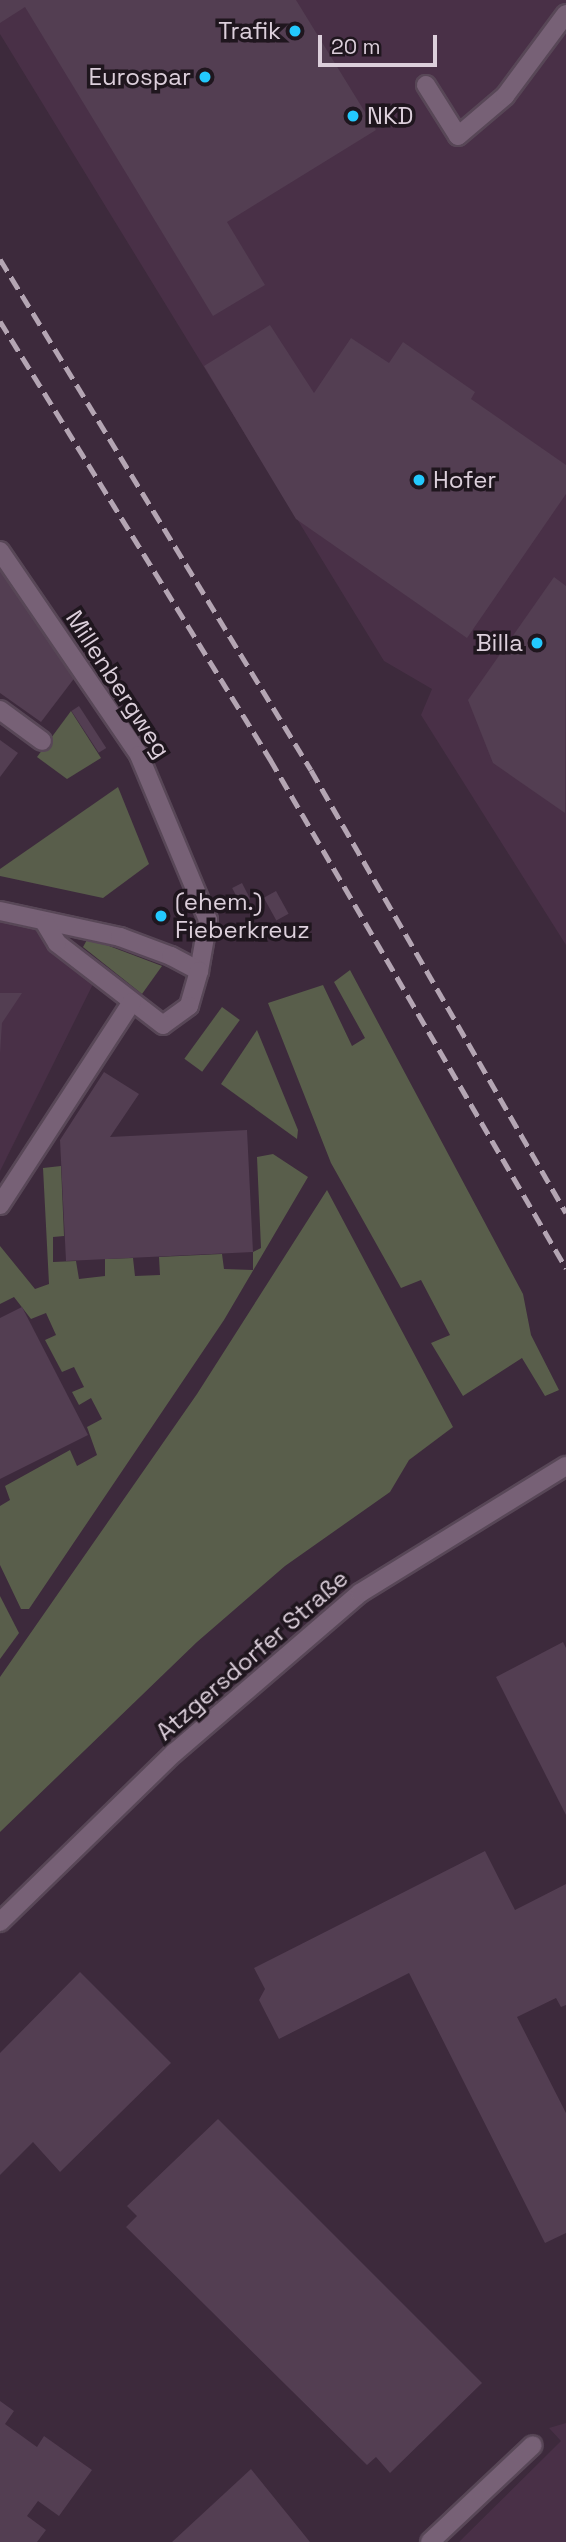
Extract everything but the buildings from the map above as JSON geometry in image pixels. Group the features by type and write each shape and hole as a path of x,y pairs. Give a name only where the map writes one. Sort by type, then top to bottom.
{"street":[{"path":"426,85 458,136 505,96 566,14"},
{"name":"Millenbergweg","path":"0,551 139,755 208,920 199,971 189,1006 163,1025 132,1002"},
{"path":"0,710 42,741"},
{"path":"0,911 45,923 120,937 199,971"},
{"path":"0,1205 132,1002 57,943 45,923"},
{"name":"Atzgersdorfer Straße","path":"0,1922 174,1753 360,1593 467,1521 566,1466"},
{"path":"430,2542 533,2445"}],"shaded area":[{"path":"0,0 566,0 566,945 421,715 432,689 384,661 0,34"},
{"path":"0,911 45,923 99,972 0,1171"},
{"path":"566,2423 566,2542 459,2542 561,2441 549,2428"}],"green space":[{"path":"71,711 101,758 67,779 37,757"},
{"path":"118,787 149,864 103,898 0,876 0,869"},
{"path":"88,938 162,966 142,994 83,947"},
{"path":"350,970 523,1294 531,1335 559,1390 545,1396 522,1358 463,1396 431,1343 450,1335 421,1280 401,1288 331,1163 268,1003 323,985 352,1046 365,1038 334,982"},
{"path":"222,1007 240,1020 202,1072 184,1059"},
{"path":"257,1030 298,1130 297,1139 221,1084"},
{"path":"273,1154 308,1177 224,1320 29,1609 21,1609 0,1565 0,1506 10,1500 5,1486 70,1450 77,1466 97,1455 87,1427 102,1419 91,1398 79,1405 72,1392 84,1387 74,1367 62,1372 45,1340 56,1335 46,1313 31,1319 14,1297 0,1304 0,1246 35,1289 49,1284 43,1168 61,1166 64,1236 53,1237 53,1262 76,1261 79,1279 105,1276 105,1259 133,1258 135,1276 160,1275 159,1257 222,1254 224,1269 253,1270 253,1252 261,1248 257,1157"},
{"path":"327,1190 453,1427 409,1460 390,1492 285,1566 197,1642 0,1832 0,1677 197,1394"},
{"path":"0,1596 19,1633 0,1659"}],"railway":[{"path":"0,259 311,770 566,1213"},
{"path":"0,321 270,759 566,1268"}],"place":[{"name":"Trafik","path":"295,31"},
{"name":"Eurospar","path":"205,77"},
{"name":"NKD","path":"353,116"},
{"name":"Hofer","path":"419,480"},
{"name":"Billa","path":"537,643"},
{"name":"(ehem.) Fieberkreuz","path":"161,916"}]}
